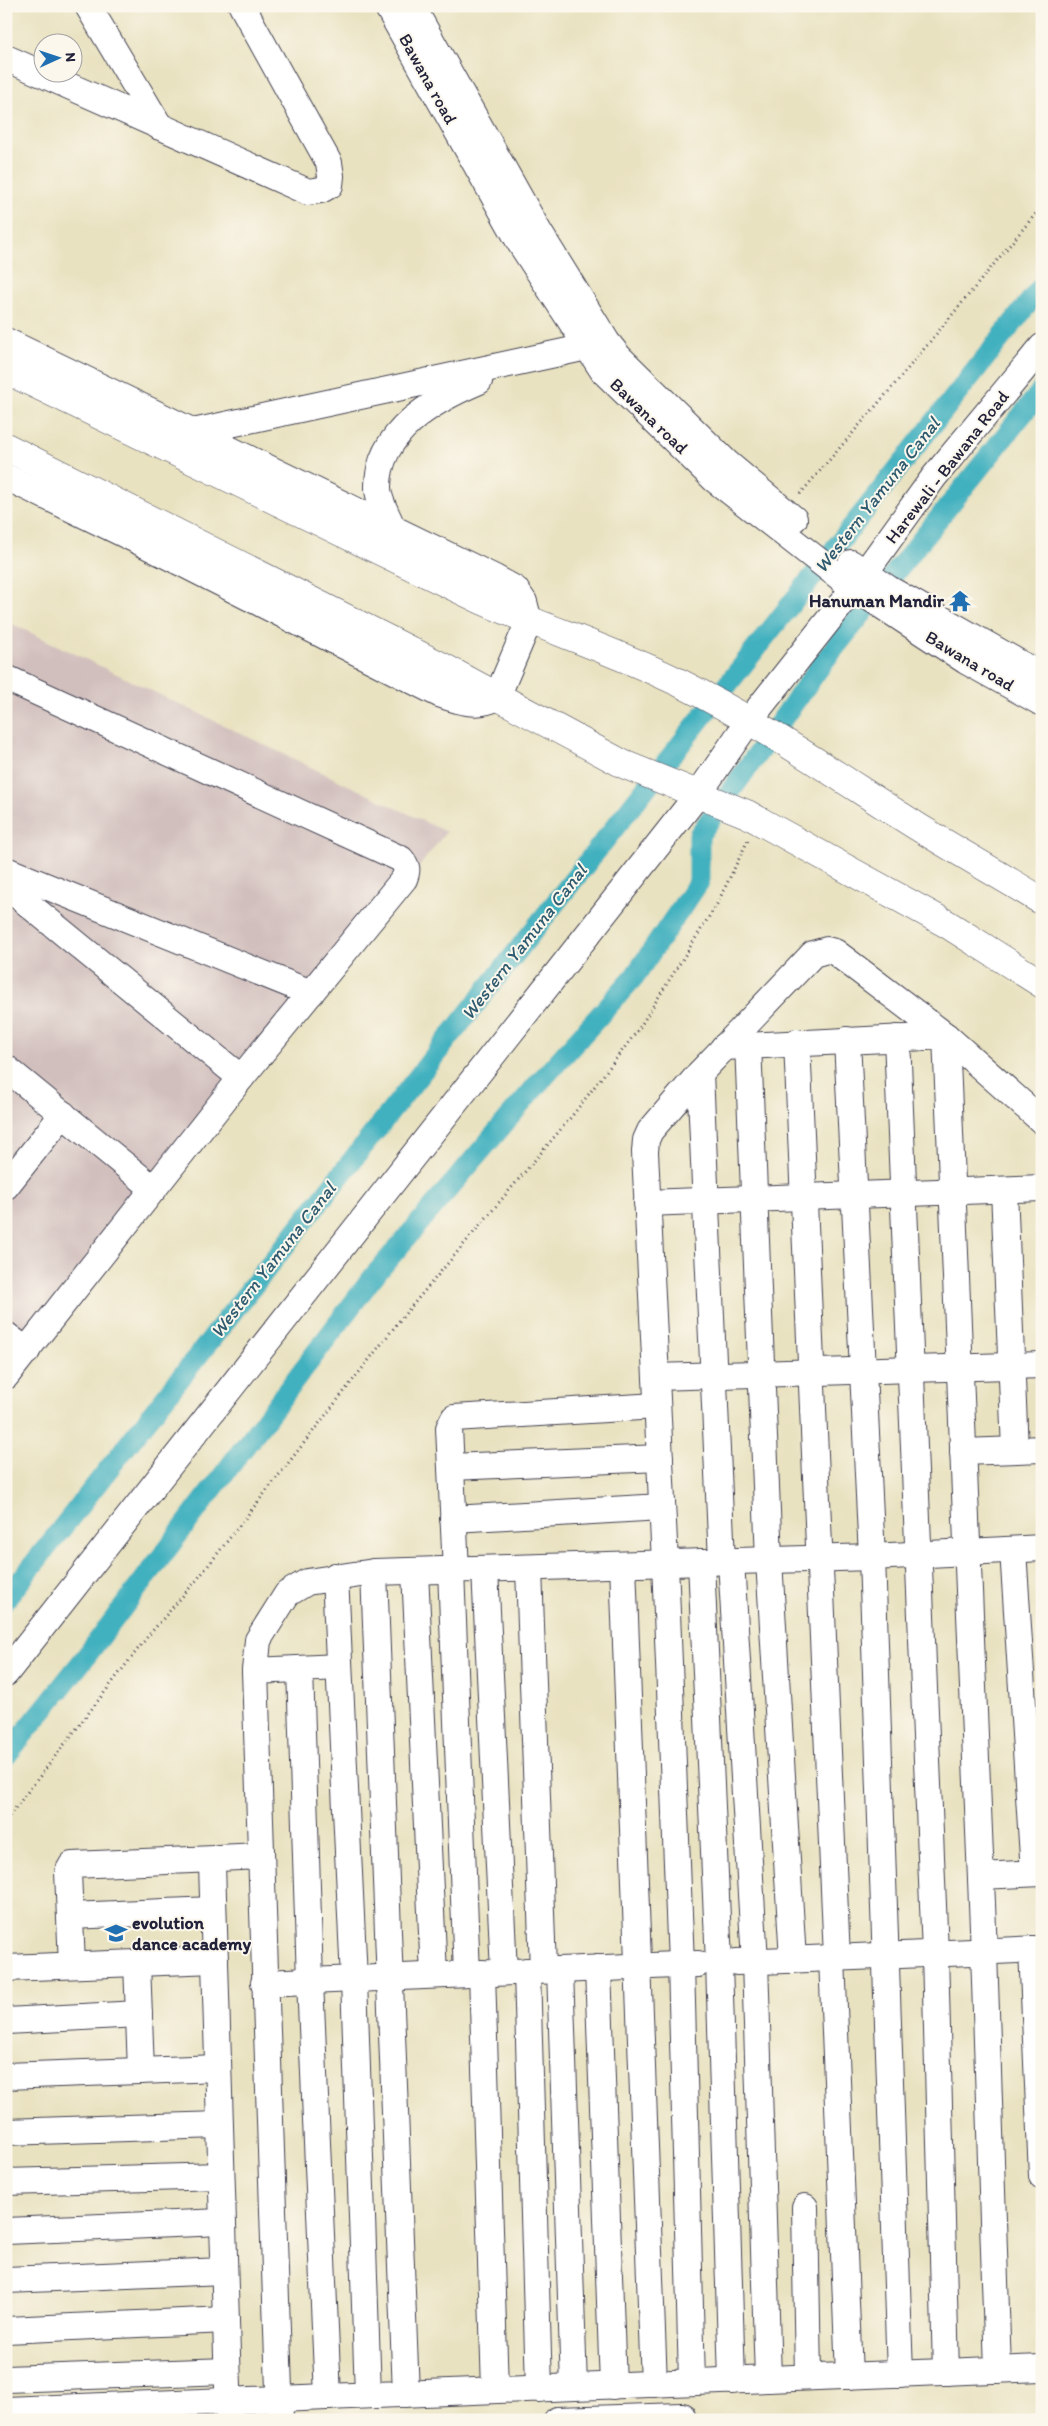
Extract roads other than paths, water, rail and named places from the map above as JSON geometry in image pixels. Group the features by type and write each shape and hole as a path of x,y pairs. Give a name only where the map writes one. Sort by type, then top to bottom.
{"main road":[{"path":"6,370 529,622 600,647 682,684 797,748 919,827 1042,901"},
{"path":"6,447 443,668 623,764 699,793 752,817 947,924 1042,984"}],"street":[{"path":"88,6 160,127"},
{"path":"6,58 308,192 321,190 330,185 332,176 329,163 242,6"},
{"name":"Bawana road","path":"387,6 520,243 596,345 619,357 727,463 785,512 804,538"},
{"name":"Bawana road","path":"412,6 539,232 596,345 603,372 714,479 804,538 966,660 1042,704"},
{"path":"6,341 392,527 515,589 524,602 529,622 497,698 487,703 460,702 439,694 145,544 6,477"},
{"path":"193,432 596,345"},
{"name":"Harewali - Bawana Road","path":"6,1673 699,793 856,578 934,477 1042,347"},
{"path":"392,527 378,489 382,455 410,420 452,392 509,372 567,366 603,372"},
{"name":"Bawana road","path":"856,578 910,602 1042,676"},
{"path":"6,678 401,859 406,865 407,871 404,879 241,1078 6,1376"},
{"path":"6,870 311,993"},
{"path":"6,886 241,1078"},
{"path":"557,2420 682,2418 687,2382 681,1964 665,1563 647,1203 646,1140 650,1131 700,1072 736,1045 813,954 827,950 835,952 946,1036 1042,1121"},
{"path":"736,1045 946,1036"},
{"path":"946,1036 984,1952 998,2370"},
{"path":"896,1038 935,1954 946,2372"},
{"path":"847,1040 872,1557 900,2374"},
{"path":"797,1042 820,1558 849,2376"},
{"path":"736,1045 754,1199 769,1560 792,1960"},
{"path":"6,1068 154,1189"},
{"path":"700,1072 714,1375 718,1562 719,1963 732,2380"},
{"path":"6,1186 63,1114"},
{"path":"647,1203 1042,1188"},
{"path":"1004,1190 1015,1450"},
{"path":"6,1335 26,1351"},
{"path":"656,1377 1042,1365"},
{"path":"574,2387 453,1570 454,1519 449,1428 454,1418 459,1416 657,1406"},
{"path":"963,1452 1042,1449"},
{"path":"451,1467 660,1458"},
{"path":"454,1519 662,1507"},
{"path":"279,2409 255,1671 258,1640 287,1594 308,1582 334,1576 374,1572 872,1557 1042,1548"},
{"path":"981,1876 1038,1873 1013,1550"},
{"path":"718,1562 755,1961 768,2379"},
{"path":"623,1565 654,2384"},
{"path":"495,2390 514,1972 529,1568"},
{"path":"485,1569 514,1972 539,2388"},
{"path":"415,1571 434,1975"},
{"path":"374,1572 406,2394"},
{"path":"334,1576 354,1978 368,2395"},
{"path":"255,1671 339,1667"},
{"path":"300,1669 310,1980 328,2397"},
{"path":"72,1965 68,1872 72,1865 76,1863 260,1856"},
{"path":"215,1859 212,1864 214,1960 228,2410"},
{"path":"70,1916 213,1910"},
{"path":"264,1983 1037,1949 1042,2176"},
{"path":"6,1968 214,1960"},
{"path":"137,1963 141,2071"},
{"path":"598,1968 613,2386"},
{"path":"6,2021 139,2014"},
{"path":"6,2076 218,2068"},
{"path":"6,2132 220,2126"},
{"path":"6,2182 221,2176"},
{"path":"763,2207 842,2206"},
{"path":"805,2207 808,2378"},
{"path":"6,2231 222,2222"},
{"path":"6,2280 224,2270"},
{"path":"6,2330 226,2320"},
{"path":"22,2413 70,2414 279,2409 328,2397 1042,2368"},
{"path":"6,2379 227,2371"}],"waterway":[{"name":"Western Yamuna Canal","path":"6,1599 1042,286"},
{"path":"6,1756 84,1659 373,1277 537,1085 634,977 699,882 699,835 824,661 1042,390"}],"place":[{"name":"Hanuman Mandir","path":"960,601"},
{"name":"evolution dance academy","path":"116,1933"}]}
